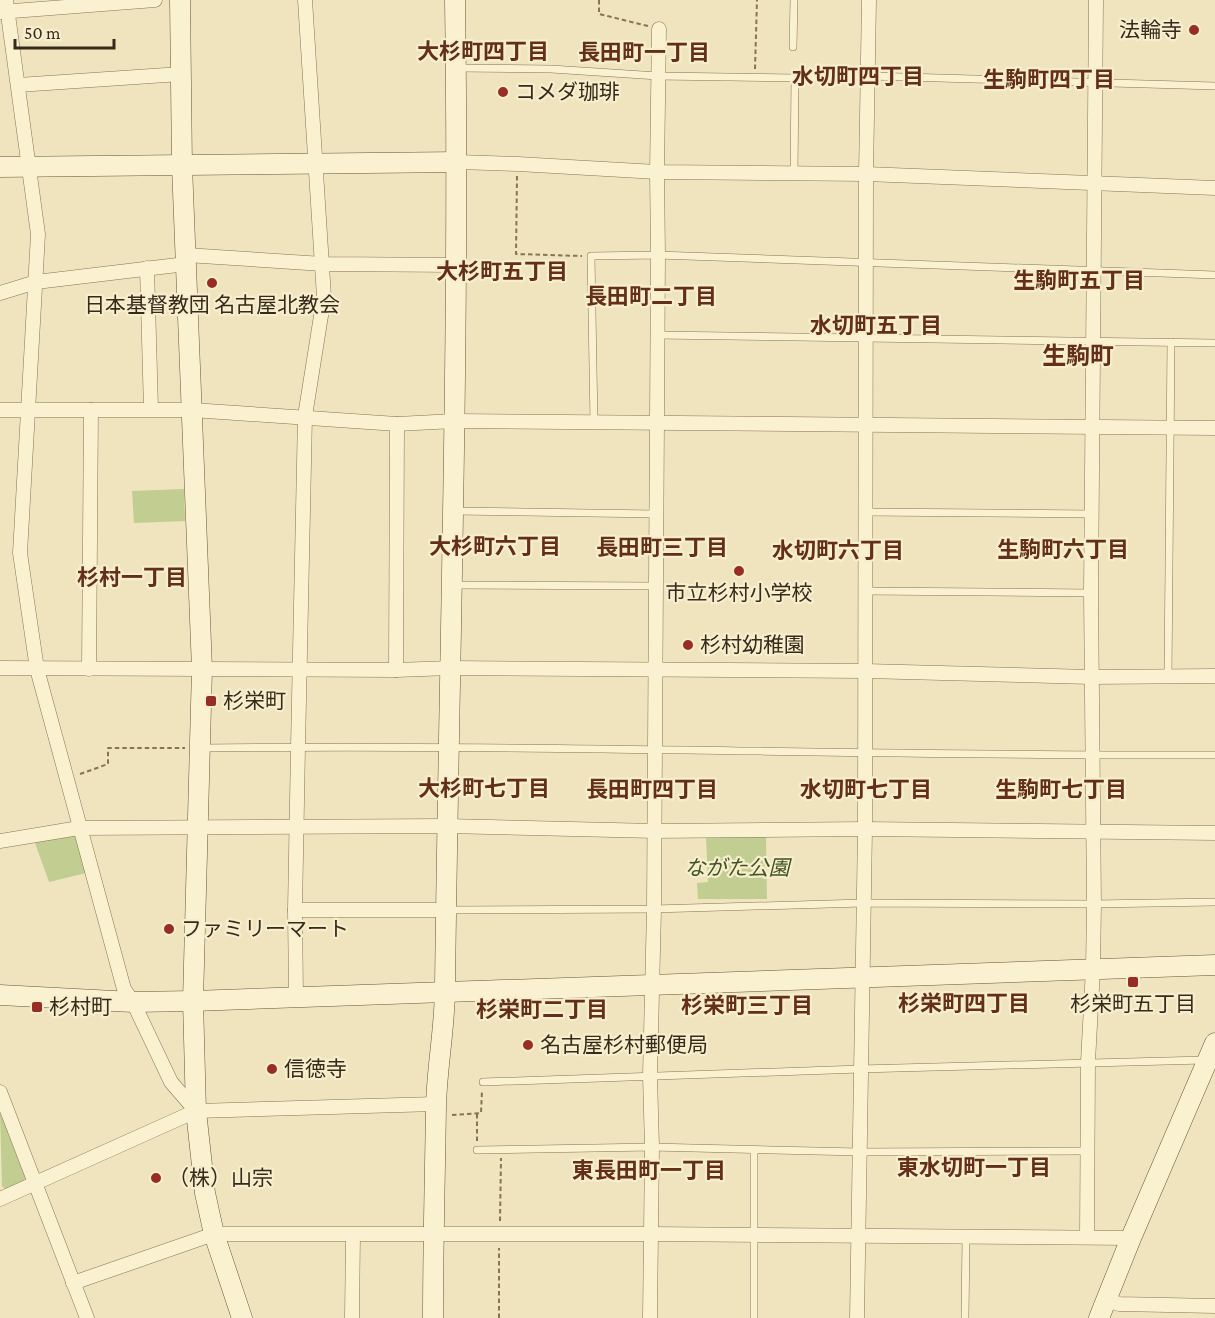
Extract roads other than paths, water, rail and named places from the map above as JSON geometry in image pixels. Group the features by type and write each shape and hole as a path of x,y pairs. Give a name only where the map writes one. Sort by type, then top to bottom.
{"street":[{"path":"155,0 4,8 18,85 38,234 20,553 37,669 124,989 133,1002 171,1082 196,1111"},
{"path":"180,0 182,166 202,669 193,1002 196,1111 205,1193 214,1234 242,1318"},
{"path":"296,996 295,910 305,416 324,297 305,0"},
{"path":"433,1318 436,1110 445,991 446,826 458,265 455,0"},
{"path":"857,1318 865,829 866,174 869,0"},
{"path":"1087,1237 1088,1062 1094,904 1091,593 1096,0"},
{"path":"650,1318 659,29"},
{"path":"18,85 181,74"},
{"path":"0,167 458,162 657,172 866,174 1215,188"},
{"path":"0,293 36,282 147,268 186,260 458,265"},
{"path":"147,268 152,409"},
{"path":"0,410 192,410 397,424 455,421 1215,428"},
{"path":"89,669 91,410"},
{"path":"396,670 397,424"},
{"path":"0,668 396,670 451,668 865,671 1091,677 1215,676"},
{"path":"0,841 79,828 446,826 655,831 865,829 1215,832"},
{"path":"295,910 445,910"},
{"path":"0,995 133,1002 193,1002 296,996 1215,964"},
{"path":"1099,1318 1211,1051"},
{"path":"0,1092 87,1318"},
{"path":"0,1199 196,1111 436,1110"},
{"path":"73,1283 214,1234 650,1234 1131,1238"},
{"path":"352,1318 353,1235"},
{"path":"1107,1300 1119,1304 1215,1306"}],"lane":[{"path":"794,0 794,47"},
{"path":"456,68 551,69 658,76 755,78 868,76 1215,86"},
{"path":"794,175 795,78"},
{"path":"594,423 591,256 658,255 1215,275"},
{"path":"657,335 1215,343"},
{"path":"1168,677 1171,342"},
{"path":"453,511 656,514"},
{"path":"866,512 1092,514"},
{"path":"451,585 655,586"},
{"path":"865,591 1091,593"},
{"path":"200,748 655,748 1215,755"},
{"path":"445,910 654,909 863,903 1215,902"},
{"path":"483,1082 1088,1062 1211,1051"},
{"path":"477,1150 652,1147 860,1152 1088,1151"},
{"path":"754,1150 754,1318"},
{"path":"965,1318 966,1238"}],"place":[{"name":"法輪寺","path":"1194,30"},
{"name":"コメダ珈琲","path":"503,92"},
{"name":"日本基督教団 名古屋北教会","path":"212,283"},
{"name":"市立杉村小学校","path":"739,571"},
{"name":"杉村幼稚園","path":"688,645"},
{"name":"杉栄町","path":"211,701"},
{"name":"ファミリーマート","path":"169,929"},
{"name":"杉栄町五丁目","path":"1133,982"},
{"name":"杉村町","path":"37,1007"},
{"name":"名古屋杉村郵便局","path":"528,1045"},
{"name":"信徳寺","path":"272,1069"},
{"name":"（株）山宗","path":"156,1178"}],"district":[{"name":"大杉町四丁目","path":"483,51"},
{"name":"長田町一丁目","path":"644,52"},
{"name":"水切町四丁目","path":"858,76"},
{"name":"生駒町四丁目","path":"1049,79"},
{"name":"大杉町五丁目","path":"502,271"},
{"name":"生駒町五丁目","path":"1079,280"},
{"name":"長田町二丁目","path":"651,296"},
{"name":"水切町五丁目","path":"876,325"},
{"name":"生駒町","path":"1078,356"},
{"name":"大杉町六丁目","path":"495,546"},
{"name":"長田町三丁目","path":"662,547"},
{"name":"生駒町六丁目","path":"1063,549"},
{"name":"水切町六丁目","path":"838,550"},
{"name":"杉村一丁目","path":"132,577"},
{"name":"大杉町七丁目","path":"484,788"},
{"name":"長田町四丁目","path":"652,789"},
{"name":"水切町七丁目","path":"866,789"},
{"name":"生駒町七丁目","path":"1061,789"},
{"name":"杉栄町四丁目","path":"964,1003"},
{"name":"杉栄町三丁目","path":"747,1005"},
{"name":"杉栄町二丁目","path":"542,1009"},
{"name":"東水切町一丁目","path":"974,1167"},
{"name":"東長田町一丁目","path":"649,1170"}],"park label":[{"name":"ながた公園","path":"737,868"}]}
